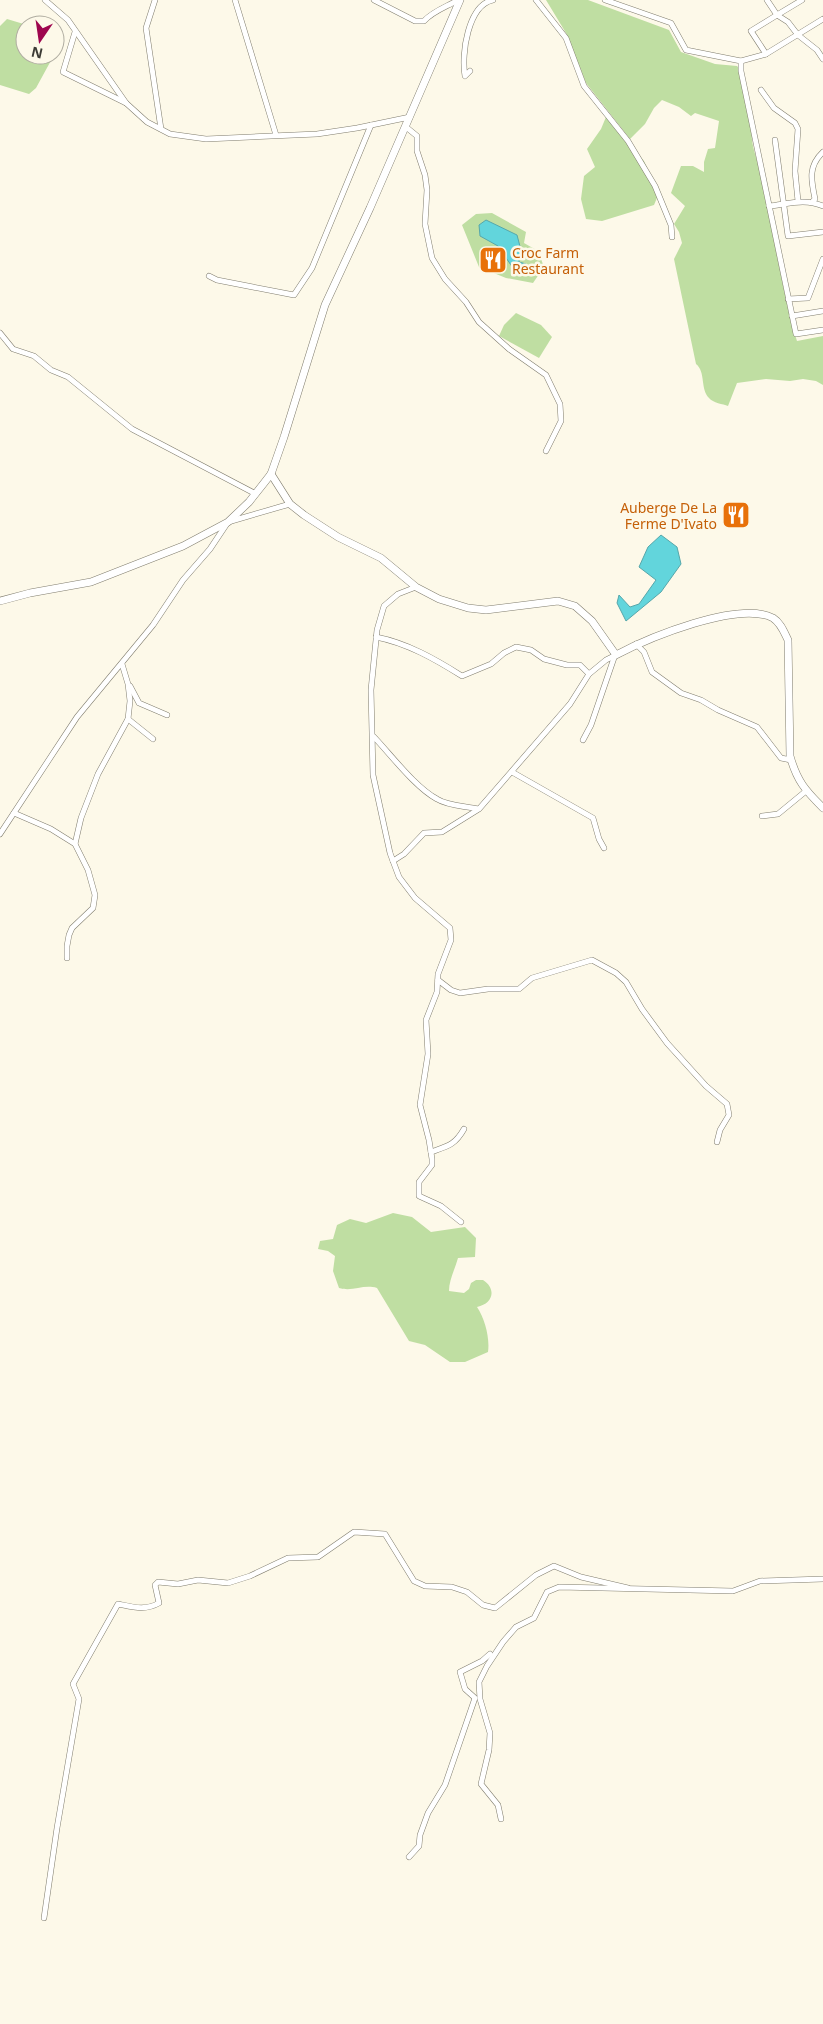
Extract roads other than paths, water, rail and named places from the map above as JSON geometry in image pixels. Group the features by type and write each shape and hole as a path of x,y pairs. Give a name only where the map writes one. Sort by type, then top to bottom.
{"street":[{"path":"45,0 68,20 126,103 147,122 170,134 206,139 317,134 410,117"},
{"path":"155,0 146,28 161,129"},
{"path":"234,0 276,136"},
{"path":"374,0 415,21 424,21 431,13 446,8 459,0"},
{"path":"0,834 77,717 153,625 183,580 210,549 228,522 256,494 271,474 324,305 406,127 459,0"},
{"path":"470,71 465,76 464,64 470,26 480,6 493,0"},
{"path":"536,0 566,38 584,86 628,141 655,186 671,225 672,237"},
{"path":"604,0 671,23 686,50 741,61 766,54 823,19"},
{"path":"767,0 777,16 788,22 798,35 817,50 823,59"},
{"path":"766,54 751,31 802,0"},
{"path":"75,32 63,72 126,103"},
{"path":"741,61 741,70 796,334 823,330"},
{"path":"760,90 774,108 795,123 798,129 795,171 798,201"},
{"path":"209,276 217,280 294,295 312,268 372,125"},
{"path":"406,127 417,136 417,151 425,175 427,190 425,224 432,258 445,279 466,302 479,322 509,349 546,375 560,404 561,421 546,450"},
{"path":"775,140 788,236 823,232"},
{"path":"812,201 815,199 812,176 813,163 823,152"},
{"path":"769,206 784,205 798,201 812,201 823,206"},
{"path":"788,299 808,298 823,259"},
{"path":"792,316 823,311"},
{"path":"0,333 14,349 34,356 51,370 68,377 132,429 256,494"},
{"path":"271,474 290,504 338,537 381,558 416,587 439,599 468,608 486,610 558,602 575,606 592,621 616,655"},
{"path":"0,601 24,594 91,582 183,546 228,522 290,504"},
{"path":"416,587 398,594 384,606 376,637 371,690 373,775 393,861 399,876 414,898 450,928 451,940 443,957 438,980 438,992 426,1020 428,1054 420,1105 431,1152 432,1165 419,1182 419,1196 440,1206 461,1222"},
{"path":"393,861 404,854 424,833 442,832 478,809 570,704 589,674 606,660 636,644 726,614 747,613 772,618 781,626 788,640 791,760 794,772 806,791 823,808"},
{"path":"376,637 394,640 438,661 462,676 491,664 504,653 516,647 531,650 544,659 568,665 580,665 589,674"},
{"path":"636,644 644,652 652,672 659,678 681,693 701,700 718,710 757,727 781,758 791,760"},
{"path":"583,740 591,725 616,655"},
{"path":"76,844 81,818 98,774 128,719 130,701 128,684 122,664"},
{"path":"128,684 139,703 167,715"},
{"path":"128,719 153,739"},
{"path":"373,737 435,799 478,809"},
{"path":"512,772 593,818 598,839 604,848"},
{"path":"762,816 778,814 806,791"},
{"path":"14,813 51,829 76,844 88,870 95,895 93,908 72,928 66,946 67,958"},
{"path":"438,980 460,994 488,989 519,990 532,978 592,960 604,966 626,982 642,1009 667,1043 706,1086 727,1104 729,1115 720,1130 718,1142"},
{"path":"431,1152 451,1145 464,1130"},
{"path":"44,1918 79,1698 73,1684 118,1604 140,1609 150,1608 159,1603 155,1586 158,1582 178,1584 198,1580 228,1583 250,1576 288,1558 318,1557 354,1532 385,1534 414,1580 425,1586 452,1587 468,1592 483,1605 495,1608 536,1574 554,1566 581,1577 628,1588"},
{"path":"409,1857 419,1846 420,1835 428,1813 445,1785 478,1699 479,1682 487,1666 516,1627 534,1618 548,1592 559,1586 734,1591 760,1580 823,1579"},
{"path":"490,1654 482,1661 460,1672 465,1689 478,1699 490,1732 489,1750 481,1784 498,1805 502,1819"}],"water":[{"path":"486,220 517,235 522,254 519,257 519,262 526,264 521,269 515,271 498,246 480,236 479,225"},
{"path":"661,535 677,547 681,564 661,592 626,621 617,603 619,595 630,607 639,604 656,580 639,567 648,547"}],"place":[{"name":"Croc Farm Restaurant","path":"493,260"},
{"name":"Auberge De La Ferme D'Ivato","path":"736,515"}]}
